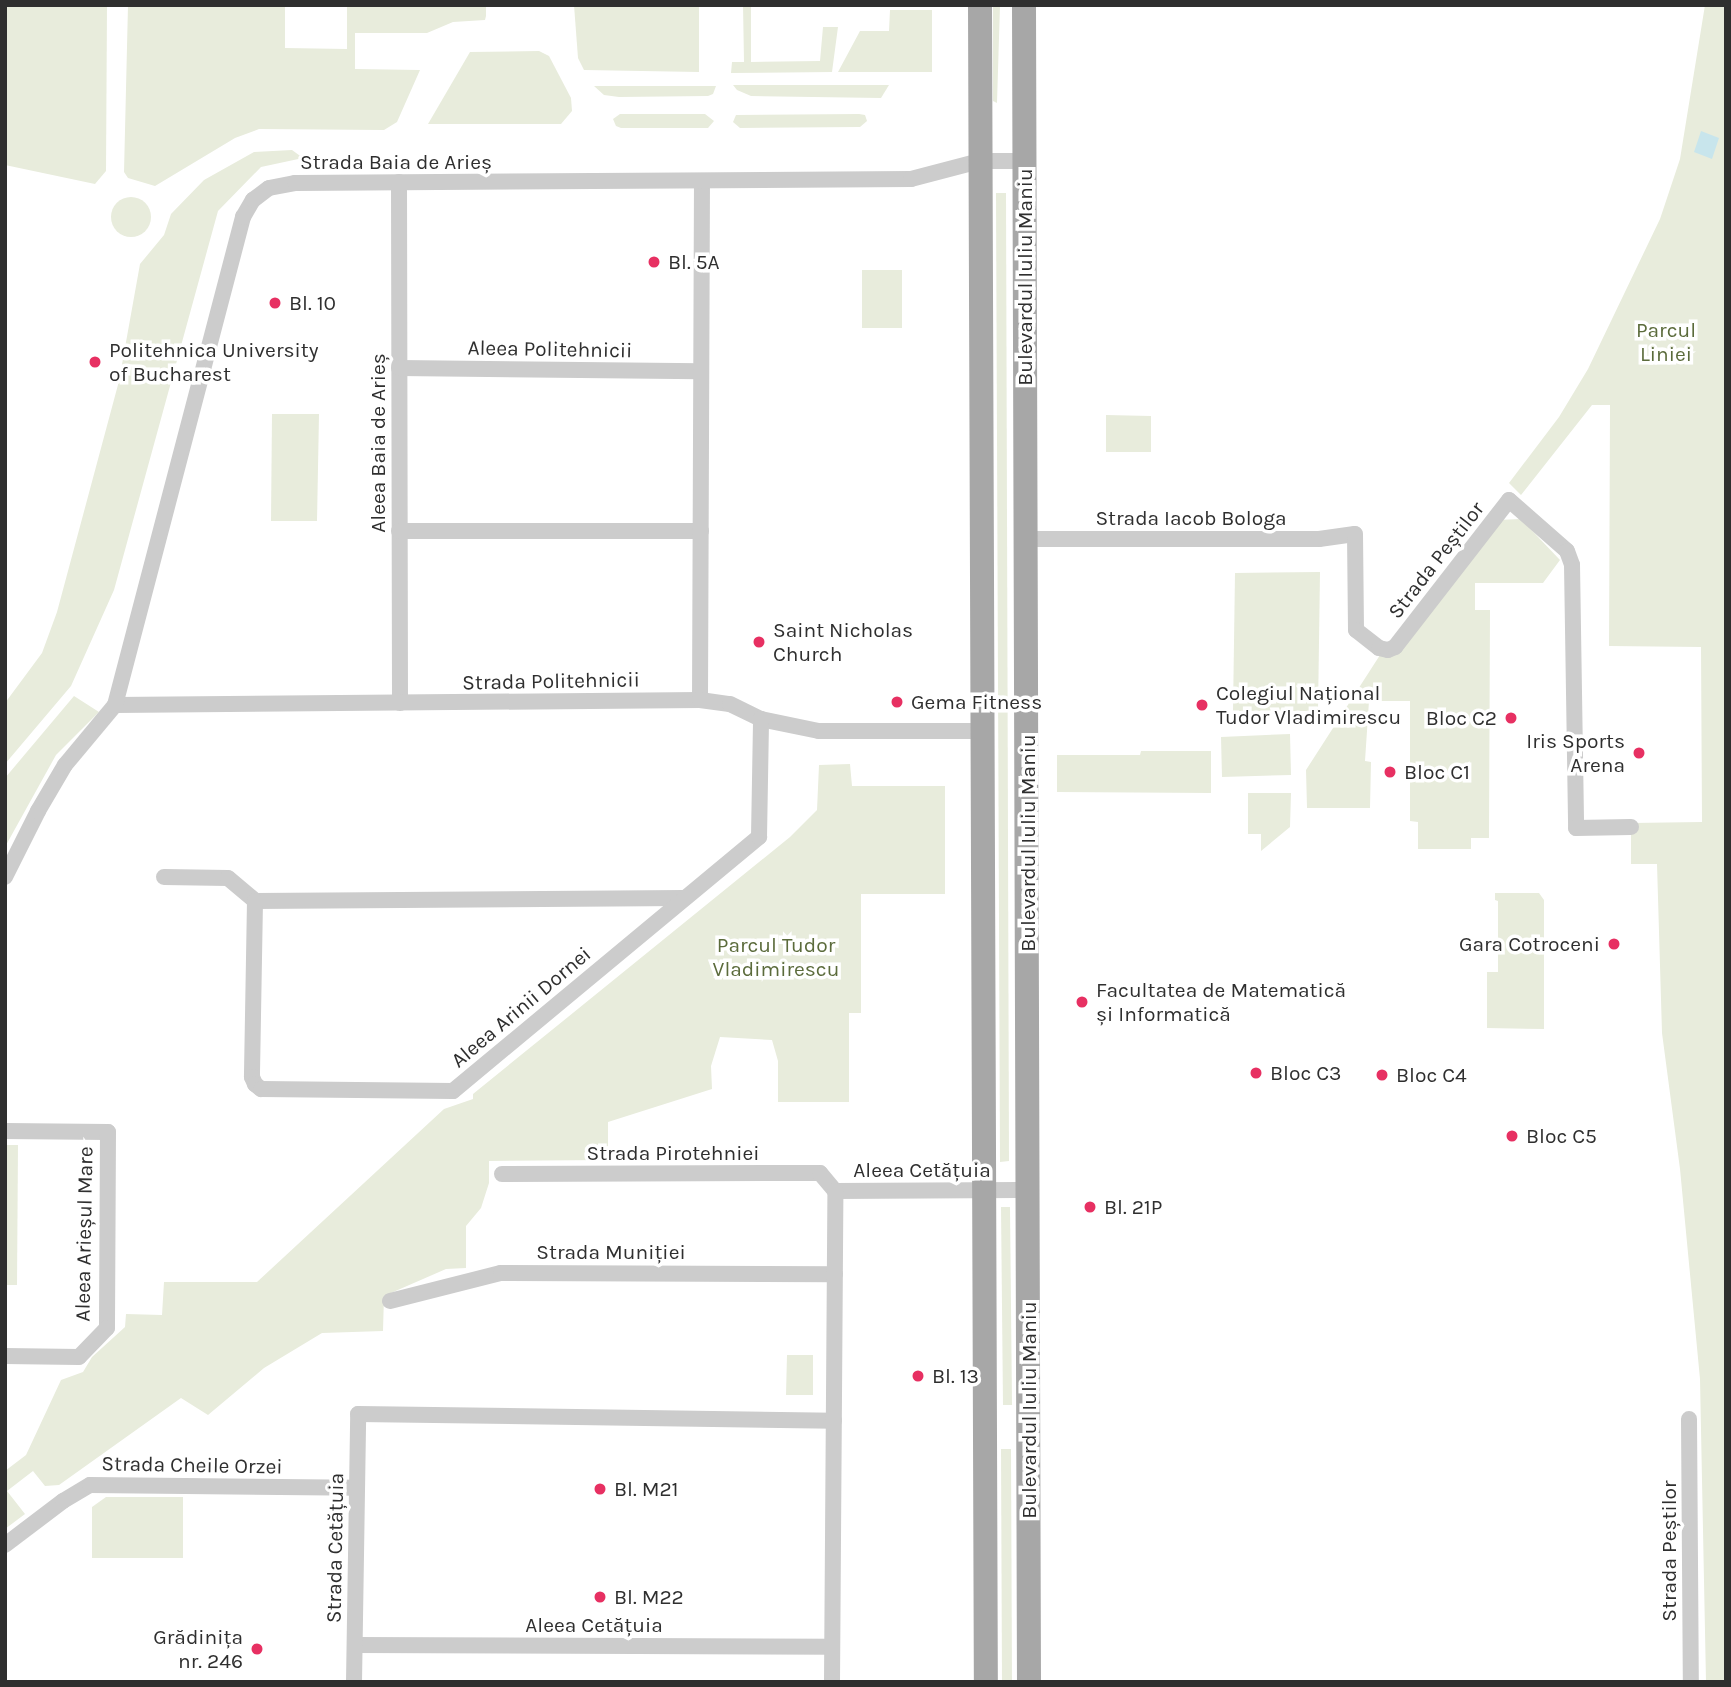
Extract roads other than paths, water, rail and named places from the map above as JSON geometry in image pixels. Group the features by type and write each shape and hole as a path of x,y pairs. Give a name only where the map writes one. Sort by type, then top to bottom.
{"main road":[{"name":"Bulevardul Iuliu Maniu","path":"980,5 986,1682"},
{"name":"Bulevardul Iuliu Maniu","path":"1024,5 1029,1682"}],"street":[{"name":"Strada Baia de Arieș","path":"115,705 243,217 253,200 270,188 282,185 399,182 911,179 981,161 1024,161"},
{"path":"700,700 702,181"},
{"name":"Aleea Baia de Arieș","path":"399,182 400,703"},
{"name":"Aleea Politehnicii","path":"399,368 701,371"},
{"name":"Strada Peștilor","path":"1355,534 1356,630 1379,648 1388,650 1395,647 1510,500 1567,551 1574,578 1576,828 1631,827"},
{"path":"400,531 701,531"},
{"name":"Strada Iacob Bologa","path":"1027,538 1320,539 1355,534"},
{"name":"Strada Politehnicii","path":"115,705 700,700 730,704 761,719 819,731 982,731"},
{"path":"5,877 65,765 115,705"},
{"name":"Aleea Arinii Dornei","path":"255,901 252,1077 261,1090 453,1091 759,837 761,719"},
{"path":"164,877 228,878 255,901 684,898"},
{"name":"Aleea Arieșul Mare","path":"5,1131 107,1132 107,1328 79,1357 5,1356"},
{"name":"Strada Pirotehniei","path":"502,1174 820,1173 835,1191"},
{"name":"Aleea Cetățuia","path":"832,1682 835,1191 1028,1190"},
{"name":"Strada Muniției","path":"390,1301 501,1273 835,1274"},
{"name":"Strada Cetățuia","path":"354,1682 358,1414 834,1421"},
{"name":"Strada Peștilor","path":"1689,1419 1691,1682"},
{"name":"Strada Cheile Orzei","path":"5,1545 90,1485 356,1488"},
{"name":"Aleea Cetățuia","path":"355,1645 832,1647"}],"water":[{"path":"1701,131 1719,138 1712,159 1694,152"}],"place":[{"name":"Bl. 5A","path":"654,262"},
{"name":"Bl. 10","path":"275,303"},
{"name":"Politehnica University of Bucharest","path":"95,362"},
{"name":"Saint Nicholas Church","path":"759,642"},
{"name":"Gema Fitness","path":"897,702"},
{"name":"Colegiul Național Tudor Vladimirescu","path":"1202,705"},
{"name":"Bloc C2","path":"1511,718"},
{"name":"Iris Sports Arena","path":"1639,753"},
{"name":"Bloc C1","path":"1390,772"},
{"name":"Gara Cotroceni","path":"1614,944"},
{"name":"Facultatea de Matematică și Informatică","path":"1082,1002"},
{"name":"Bloc C3","path":"1256,1073"},
{"name":"Bloc C4","path":"1382,1075"},
{"name":"Bloc C5","path":"1512,1136"},
{"name":"Bl. 21P","path":"1090,1207"},
{"name":"Bl. 13","path":"918,1376"},
{"name":"Bl. M21","path":"600,1489"},
{"name":"Bl. M22","path":"600,1597"},
{"name":"Grădinița nr. 246","path":"257,1649"}],"park label":[{"name":"Parcul Liniei","path":"1666,342"},
{"name":"Parcul Tudor Vladimirescu","path":"776,957"}]}
